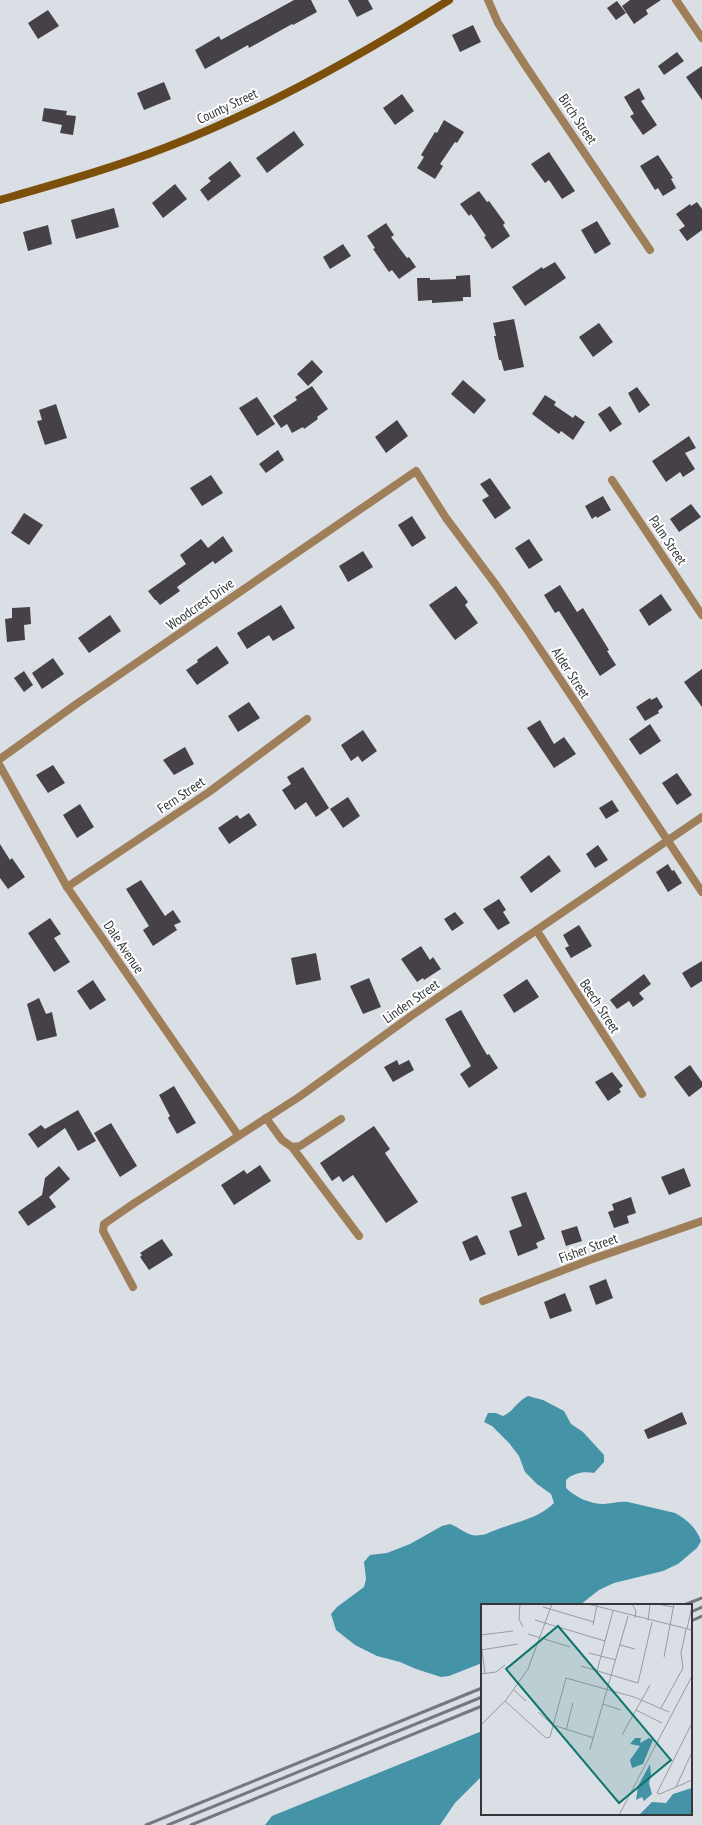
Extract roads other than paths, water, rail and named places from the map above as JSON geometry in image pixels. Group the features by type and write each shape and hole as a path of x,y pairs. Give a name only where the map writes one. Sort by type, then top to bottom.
{"main road":[{"name":"County Street","path":"0,200 100,171 168,147 231,120 346,61 449,0"}],"street":[{"name":"Birch Street","path":"488,0 498,23 525,65 650,250"},
{"path":"676,0 702,38"},
{"name":"Woodcrest Drive","path":"0,759 75,705 416,471"},
{"name":"Alder Street","path":"416,471 446,518 528,631 702,892"},
{"name":"Palm Street","path":"612,480 702,615"},
{"name":"Fern Street","path":"67,887 209,792 307,719"},
{"name":"Dale Avenue","path":"0,766 67,887 238,1136"},
{"name":"Linden Street","path":"133,1287 103,1231 104,1224 132,1204 299,1097 411,1016 702,817"},
{"name":"Beech Street","path":"537,931 642,1094"},
{"path":"266,1118 282,1140 292,1147 359,1236"},
{"path":"292,1147 300,1146 341,1119"},
{"name":"Fisher Street","path":"484,1301 588,1261 702,1221"}],"water":[{"path":"528,1396 543,1400 564,1411 571,1424 583,1432 604,1455 604,1462 594,1473 583,1472 575,1474 566,1480 566,1488 578,1497 593,1503 603,1504 628,1502 675,1513 684,1518 697,1532 701,1541 697,1548 678,1564 663,1571 614,1583 599,1590 581,1604 481,1604 481,1663 449,1676 441,1677 416,1669 400,1662 377,1656 355,1645 336,1630 331,1614 337,1607 364,1587 366,1579 364,1562 370,1555 387,1553 410,1544 442,1526 450,1524 471,1535 486,1534 539,1514 554,1503 551,1494 537,1484 525,1472 519,1456 509,1443 492,1426 484,1422 488,1413 496,1413 503,1416 510,1412"},
{"path":"481,1731 481,1777 455,1803 440,1825 265,1825 272,1816"}],"railway":[{"path":"687,1604 702,1598"},
{"path":"692,1612 702,1607"},
{"path":"692,1621 702,1616"},
{"path":"146,1825 481,1688"},
{"path":"168,1825 481,1697"},
{"path":"191,1825 481,1706"}]}
